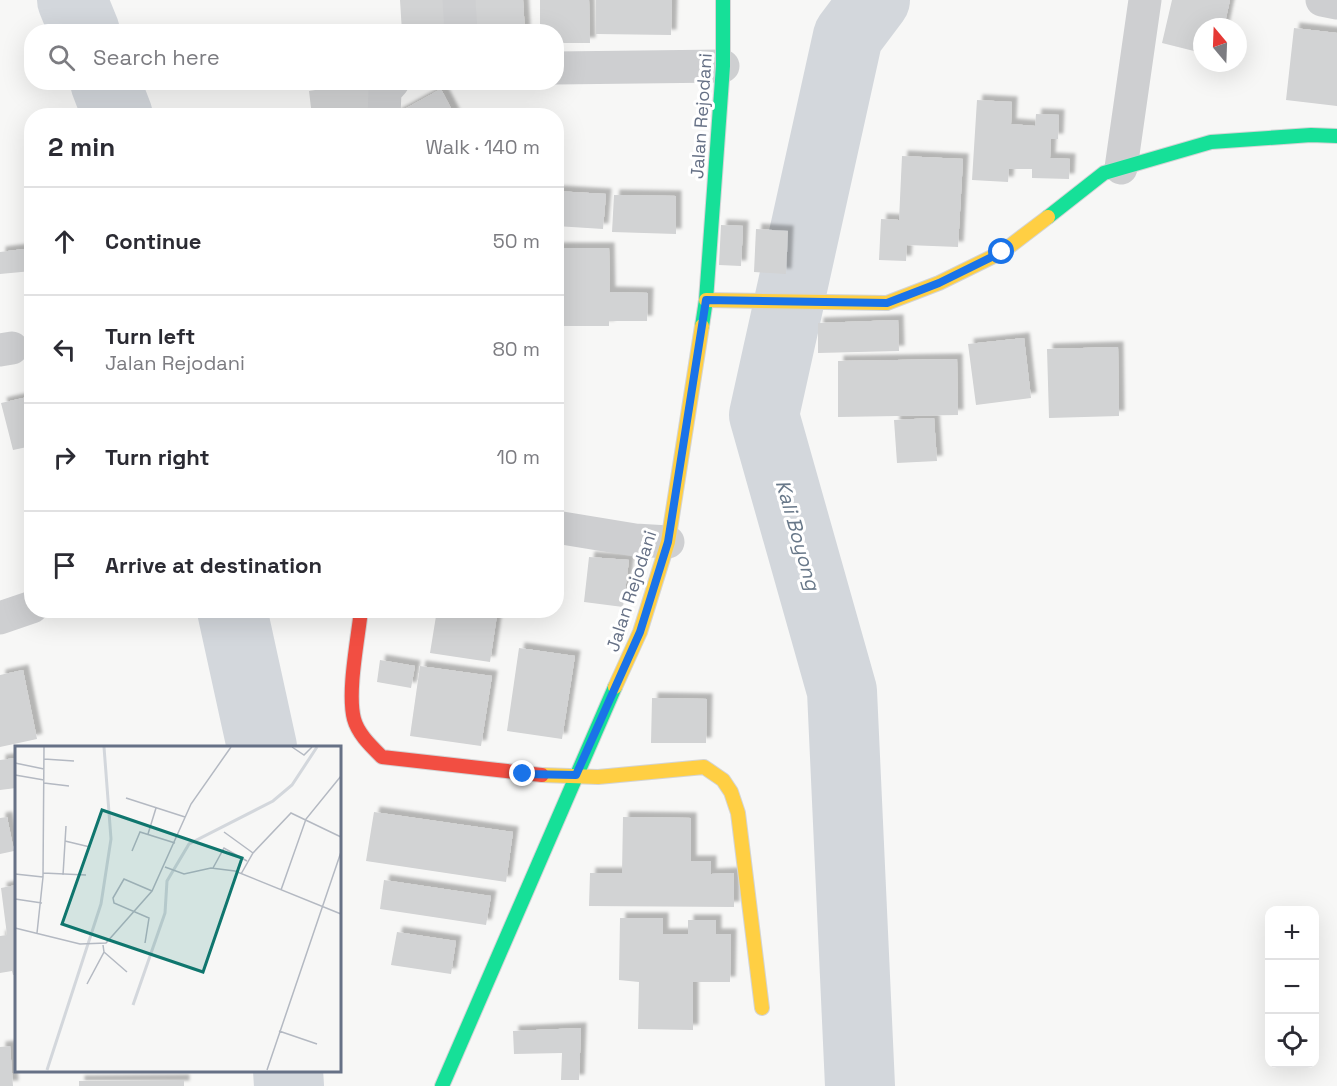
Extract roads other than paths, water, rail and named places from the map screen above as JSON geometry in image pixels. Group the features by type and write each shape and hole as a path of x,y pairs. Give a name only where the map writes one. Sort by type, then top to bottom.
{"street":[{"path":"459,0 460,24"},
{"name":"Jalan Rejodani","path":"442,1086 640,632 668,542 706,300 723,66 723,0"},
{"path":"1121,168 1145,0"},
{"path":"1322,0 1337,3"},
{"path":"564,68 723,66"},
{"path":"384,108 386,90"},
{"path":"706,300 887,303 939,283 1002,252 1104,173 1211,142 1311,135 1337,136"},
{"path":"564,528 635,540 668,542"},
{"path":"0,618 24,609"},
{"path":"360,618 352,685 354,719 363,737 382,757 523,774 598,777 704,767 723,780 731,792 738,813 762,1008"}],"waterway":[{"path":"72,0 82,24"},
{"name":"Kali Boyong","path":"860,1086 842,691 764,415 848,36 875,0"},
{"path":"108,90 115,108"},
{"path":"234,618 262,746"},
{"path":"288,1071 289,1086"}]}
